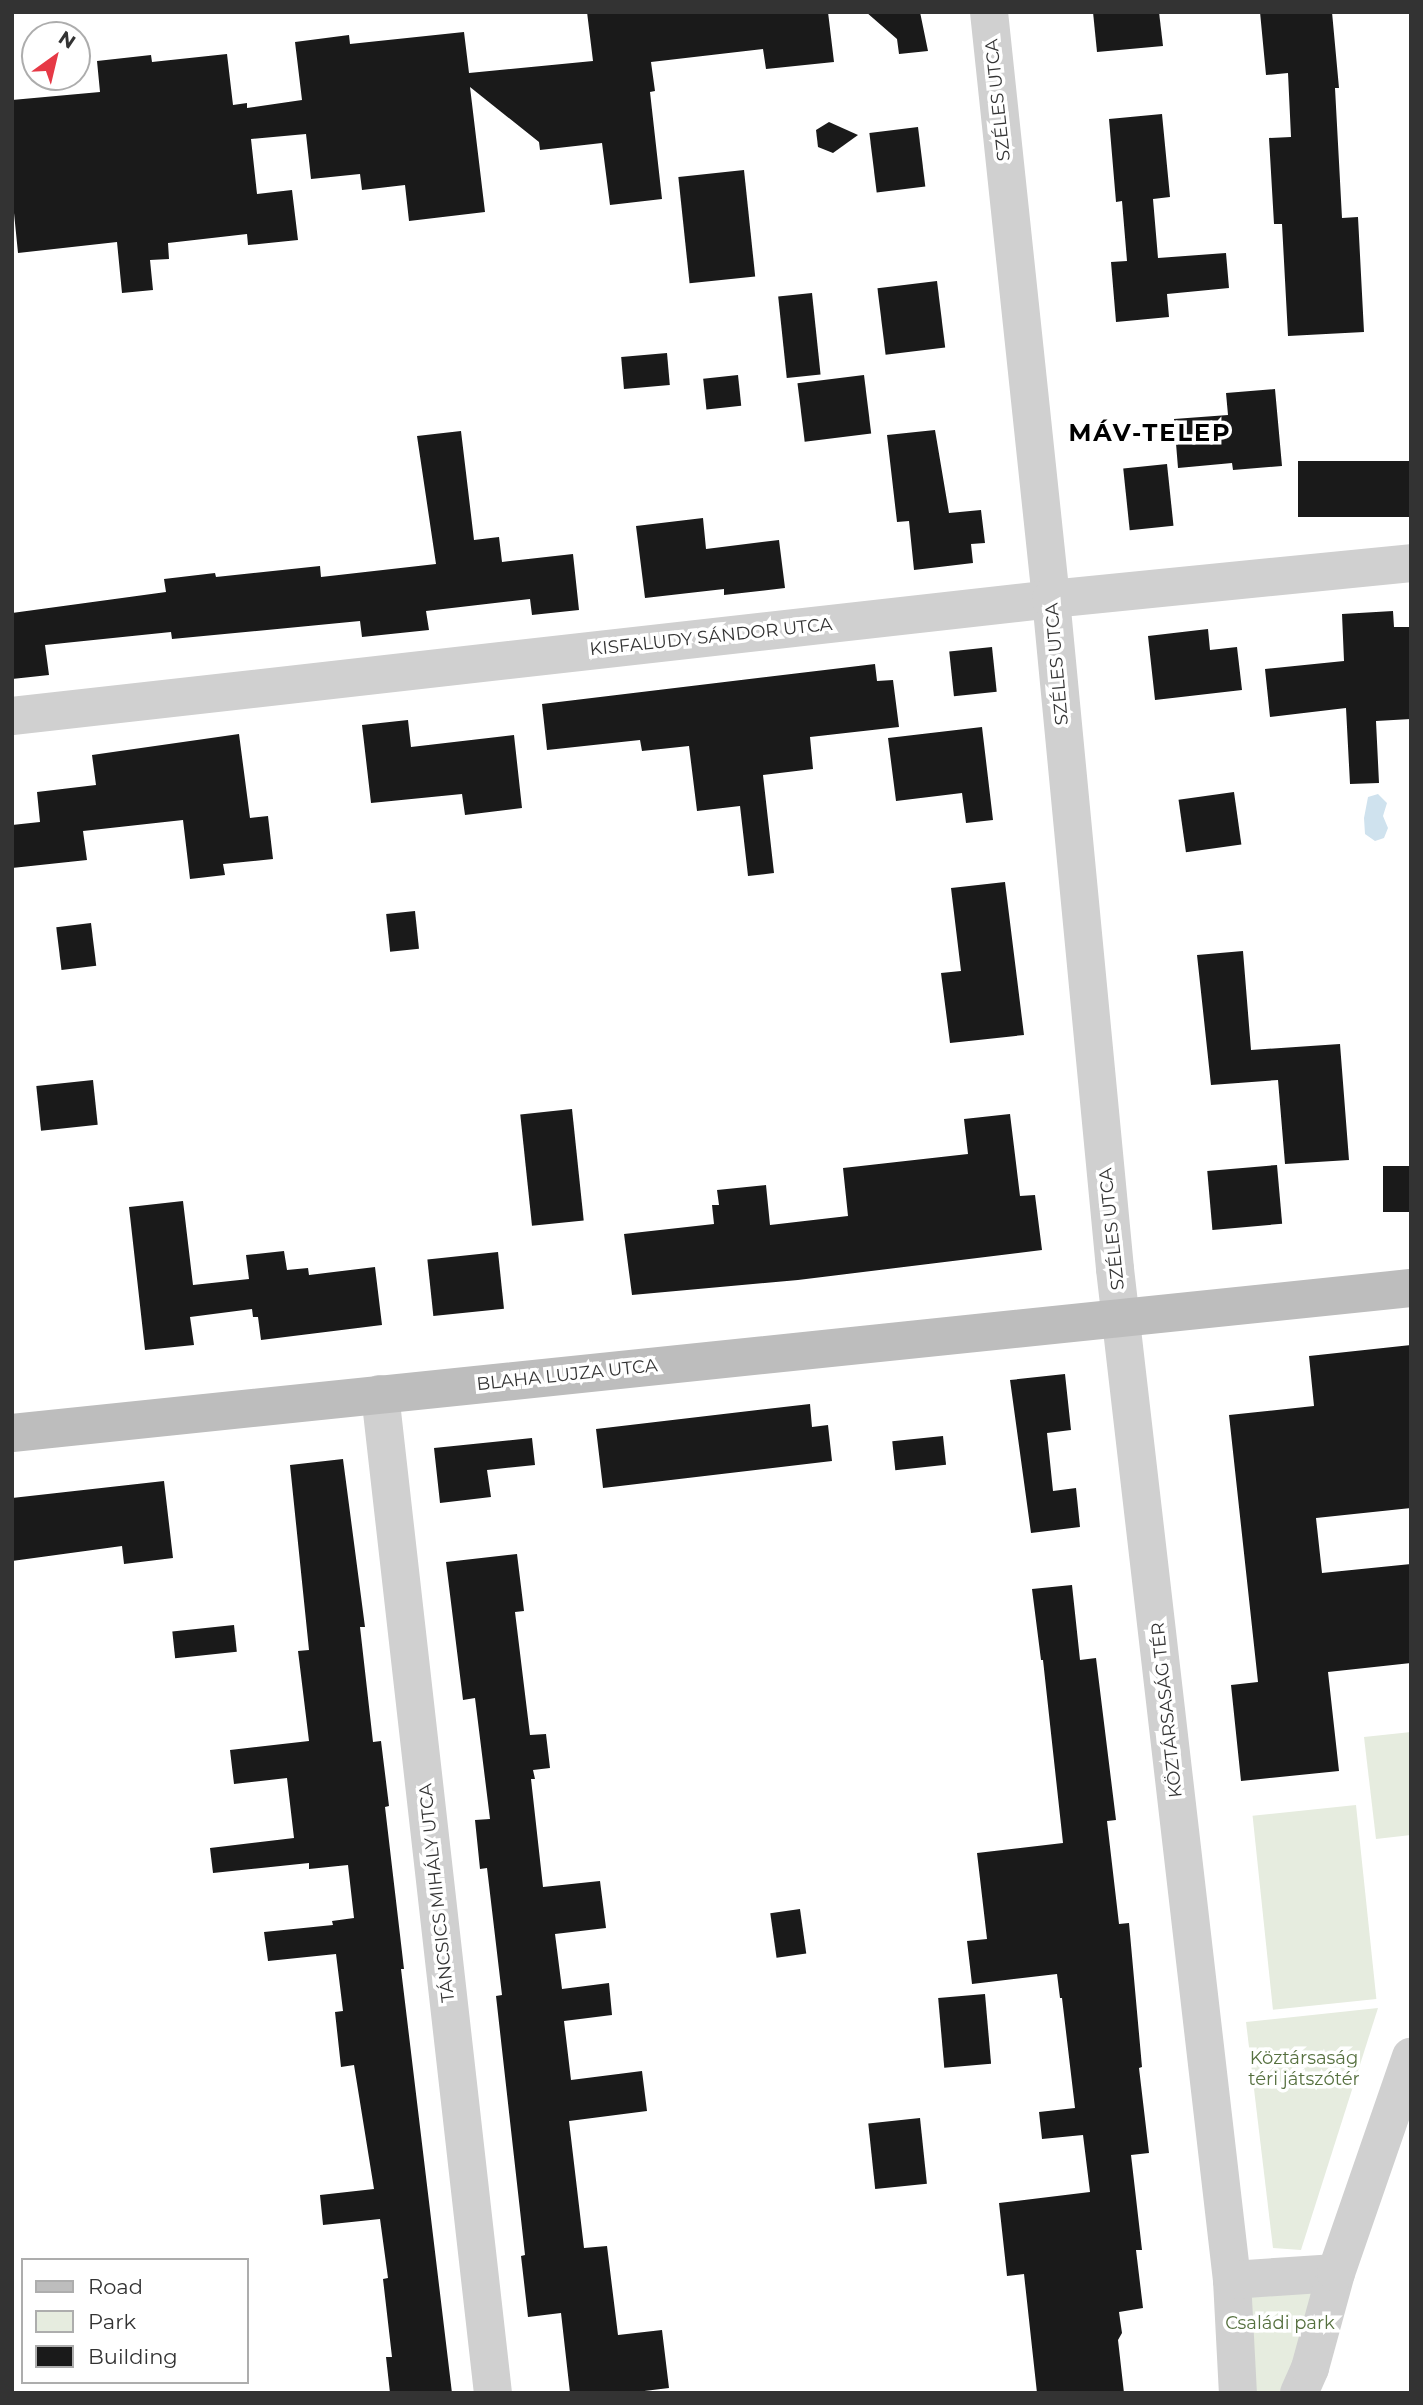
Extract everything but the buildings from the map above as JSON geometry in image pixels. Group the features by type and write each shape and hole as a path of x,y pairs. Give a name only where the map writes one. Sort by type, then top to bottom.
{"street":[{"name":"SZÉLES UTCA","path":"989,12 1051,599 1122,1317"},
{"name":"KISFALUDY SÁNDOR UTCA","path":"12,716 1051,599 1411,563"},
{"path":"1122,1317 1411,1288"},
{"name":"BLAHA LUJZA UTCA","path":"12,1433 1122,1317"},
{"name":"KÖZTÁRSASÁG TÉR","path":"1122,1317 1233,2280 1238,2393"},
{"name":"TÁNCSICS MIHÁLY UTCA","path":"380,1394 493,2393"},
{"path":"1299,2393 1310,2368 1336,2273 1411,2057"},
{"path":"1233,2280 1336,2273"}],"green space":[{"path":"1411,1732 1411,1835 1376,1839 1364,1737"},
{"path":"1356,1805 1376,1999 1273,2010 1253,1816"},
{"name":"Köztársaság téri játszótér","path":"1378,2008 1301,2250 1273,2248 1246,2022"},
{"name":"Családi park","path":"1250,2289 1314,2291 1290,2393 1254,2393"}],"water":[{"path":"1378,794 1387,803 1383,816 1388,828 1384,838 1375,841 1365,834 1364,818 1368,797"}],"district":[{"name":"MÁV-TELEP","path":"1150,433"}]}
